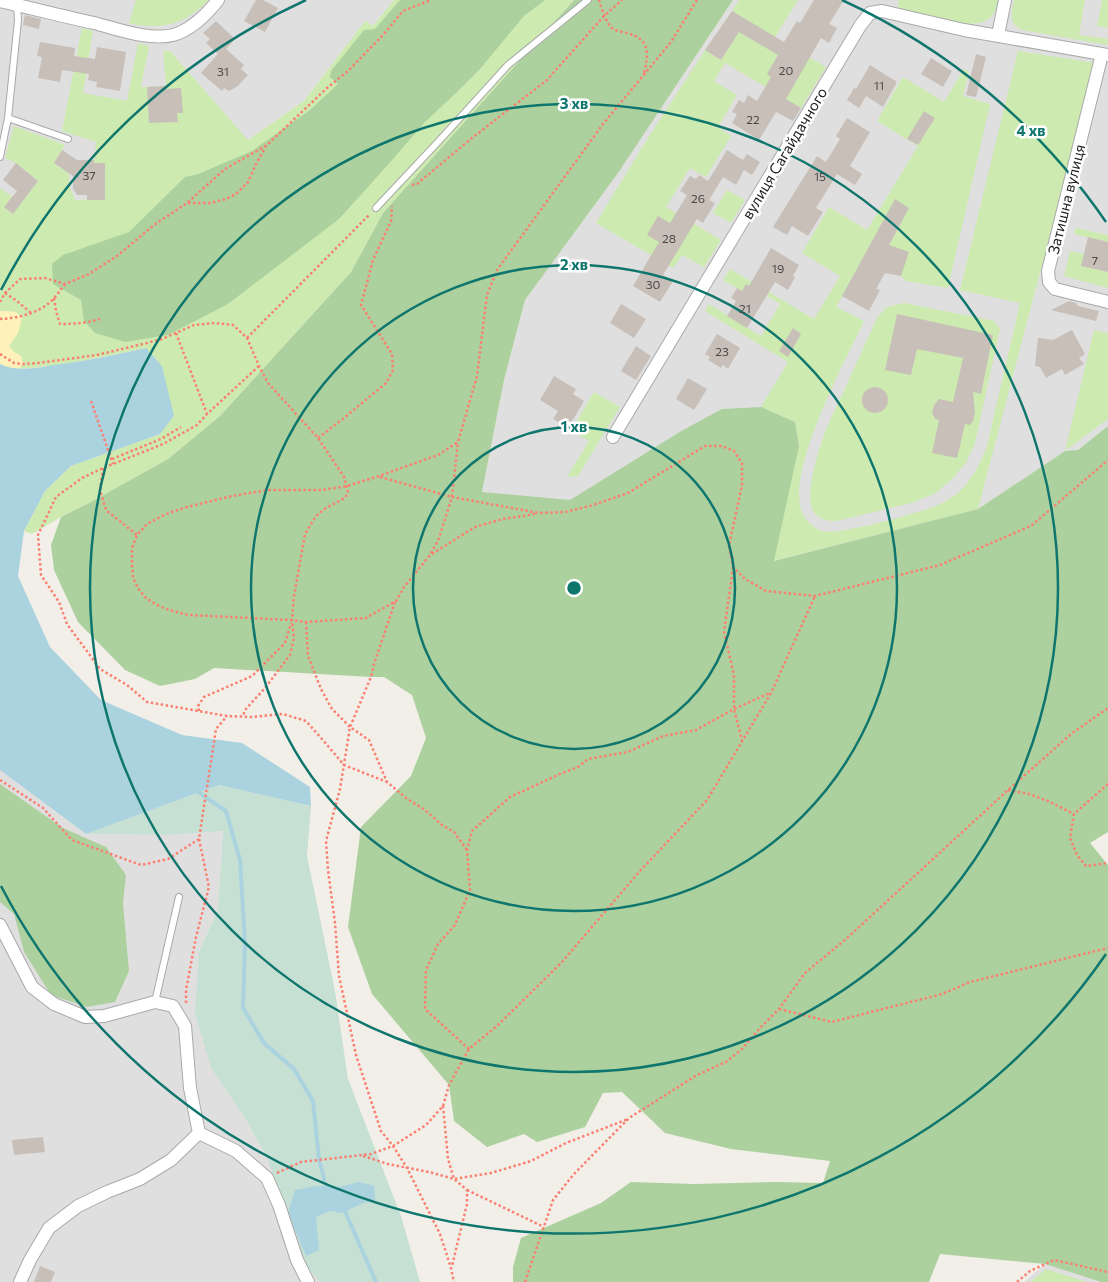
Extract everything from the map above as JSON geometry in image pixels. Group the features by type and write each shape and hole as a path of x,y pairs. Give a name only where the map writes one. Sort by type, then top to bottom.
{"street":[{"path":"0,1 139,34 163,36 174,35 188,28 202,18 218,0"},
{"path":"1005,0 998,36 1105,54"},
{"name":"вулиця Сагайдачного","path":"613,437 870,12 882,11 998,36"},
{"name":"Затишна вулиця","path":"1105,54 1048,271 1048,282 1055,289 1108,302"},
{"path":"0,926 32,987 54,1004 85,1017 104,1016 155,1002 173,1006 186,1026 190,1088 199,1133"},
{"path":"199,1133 236,1152 267,1178 280,1205 297,1260 308,1282"},
{"path":"20,1282 30,1260 49,1228 78,1206 140,1179 170,1160 199,1133"}],"lane":[{"path":"376,208 508,65 588,0"},
{"path":"0,157 8,118 18,20 17,5"},
{"path":"8,118 68,139"},
{"path":"155,1002 179,897"}],"path":[{"path":"0,319 11,319 41,309 54,298 64,284 89,274 117,256 154,225 188,202 226,168 267,145 327,88 348,72 403,11 431,0"},
{"path":"599,0 604,16 613,28 642,39 647,48 647,62 644,74"},
{"path":"318,438 386,383 393,370 392,354 361,305 373,260 391,221 392,191 417,184 472,138 547,80 604,16 622,0"},
{"path":"454,1282 440,1234 406,1168 393,1146 380,1131 356,1055 339,976 326,841 340,789 350,727 371,677 396,601 438,541 452,497 458,442 477,376 487,295 497,270 603,124 671,42 697,0"},
{"path":"188,202 210,203 236,194 248,182 267,145"},
{"path":"247,338 376,208"},
{"path":"0,302 5,293 20,279 45,278 64,284"},
{"path":"5,293 17,300 31,313"},
{"path":"54,298 60,324 90,322 100,319"},
{"path":"0,354 14,363 38,363 97,355 162,339 194,325 215,323 233,325 247,338 258,366 268,383 318,438 344,477 348,492 345,498 326,508 316,516 305,534 294,596 292,620 294,638 290,655 265,688 245,710 243,716"},
{"path":"176,333 207,414"},
{"path":"258,366 197,425 163,444 82,478 56,497 38,535 41,575 59,602 67,624 100,669 126,685 147,702 227,716 283,714 306,721 344,765 388,782 406,798 454,832 468,850"},
{"path":"92,401 113,464"},
{"path":"112,459 161,439 181,427"},
{"path":"396,601 366,618 306,622 188,615 166,609 145,597 133,578 132,548 137,535 147,524 166,514 196,504 268,490 322,490 347,486 438,455 458,442"},
{"path":"430,555 475,527 503,519 539,513 565,512 628,493 705,446 722,446 734,451 742,463 742,485 730,546 733,567 724,632 734,675 734,709 742,742"},
{"path":"733,567 745,579 766,591 815,596 940,565 1031,526 1108,460"},
{"path":"103,468 100,490 106,510 137,535"},
{"path":"378,476 452,497 539,513"},
{"path":"267,1178 301,1162 371,1154 393,1146 426,1126 442,1106 449,1085 469,1049 498,1025 562,962 639,872 707,800 771,693 815,596"},
{"path":"199,711 198,706 204,697 252,676 271,658 285,643 292,620"},
{"path":"306,622 308,656 321,689 332,709 350,727 368,740 388,782"},
{"path":"469,1049 425,1009 426,970 438,944 455,925 470,890 468,850 472,831 510,798 578,767 588,759 628,752 663,736 696,730 734,709 771,693"},
{"path":"454,1179 491,1173 531,1161 566,1143 629,1118 681,1084 726,1062 742,1049 760,1027 779,1009 805,973 846,939 1008,790 1072,734 1108,708"},
{"path":"186,1026 186,990 196,937 209,887 200,839 216,729 227,716"},
{"path":"0,780 43,808 72,840 141,865 168,859 200,839"},
{"path":"1108,784 1074,814 1070,838 1077,855 1086,866 1108,864"},
{"path":"1008,790 1048,801 1074,814"},
{"path":"779,1009 832,1022 942,994 970,982 1108,948"},
{"path":"442,1106 448,1158 454,1179"},
{"path":"525,1282 553,1200 574,1174 629,1118"},
{"path":"360,1155 388,1164 454,1179 467,1190 544,1227"},
{"path":"451,1268 467,1204 467,1190"},
{"path":"1017,1282 1030,1271 1054,1260 1108,1272"}],"shaded area":[{"path":"18,0 211,0 198,14 186,22 172,28 151,30"},
{"path":"225,0 394,0 373,26 365,21 304,101 248,140 0,267 0,6 151,43 162,44 175,41 190,33 220,8"},
{"path":"733,0 1108,0 1108,426 1078,450 1065,451 978,509 773,561 799,446 620,470 570,501 482,492 504,380 525,300 618,173"},
{"path":"0,770 86,834 169,835 223,831 218,909 199,952 245,1118 267,1158 303,1262 320,1282 0,1282"},
{"path":"1045,1264 1101,1282 1024,1282"}],"green space":[{"path":"136,0 209,0 182,20 162,26 152,26 129,23"},
{"path":"394,0 574,0 383,213 351,272 220,416 168,459 32,534 24,531 45,491 71,466 160,434 146,348 99,358 19,369 23,364 21,356 9,346 18,333 16,312 0,311 0,188 21,203 38,181 16,163 5,158 14,126 65,145 54,163 60,168 65,161 69,162 69,184 75,200 105,199 105,163 94,163 96,142 62,131 82,28 93,31 83,93 127,101 138,43 149,46 141,87 166,86 163,51 170,51 248,140 304,101 365,21 373,26"},
{"path":"400,0 545,0 524,16 480,69 425,122 339,219 228,304 168,335 125,342 95,333 84,321 81,300 53,284 52,264 63,255 129,232 185,177 198,174 252,151 310,110 338,84 330,77 331,71 364,30 375,29"},
{"path":"574,0 733,0 618,173 525,300 504,380 482,492 570,500 683,430 722,409 761,407 795,422 799,446 774,561 978,509 1065,451 1078,450 1108,426 1108,832 1090,843 1108,865 1108,1282 1101,1282 1045,1264 940,1254 929,1282 513,1282 513,1267 521,1238 601,1203 631,1182 694,1184 823,1183 830,1161 731,1149 665,1133 622,1092 603,1093 585,1127 537,1142 524,1134 487,1147 454,1121 449,1085 372,994 348,927 361,827 411,776 426,738 412,695 384,677 214,668 195,679 160,686 125,670 78,622 54,570 51,545 61,517 168,459 220,416 351,272 383,213"},
{"path":"739,0 798,0 775,37 826,67 801,108 725,63 714,81 737,95 718,127 731,136 706,177 690,168 666,207 721,240 704,267 682,255 673,268 596,223 705,50 721,60 739,32 763,46 770,34 732,11"},
{"path":"897,0 998,0 994,12 988,20 965,24 898,8 899,3"},
{"path":"1014,0 1085,0 1079,35 1108,39 1108,45 1022,30 1013,21"},
{"path":"1102,0 1108,0 1108,28 1097,26"},
{"path":"1018,51 1095,63 978,509 773,561 799,446 795,422 761,407 788,362 705,311 709,304 761,336 780,304 747,284 742,291 723,280 730,269 814,319 840,276 802,253 829,207 867,230 918,146 877,121 903,77 944,102 964,69 969,72 963,96 990,104 948,288 906,281 901,276 889,245 909,208 895,200 836,307 864,321 819,418 802,473 799,496 803,514 808,522 819,530 831,532 862,527 931,508 943,503 957,493 974,474 987,446 1020,303 960,290"},
{"path":"727,190 745,200 731,223 713,213"},
{"path":"1076,228 1108,235 1108,242 1074,234"},
{"path":"1070,251 1084,254 1082,266 1108,272 1108,288 1064,276"},
{"path":"904,303 994,321 1000,329 975,443 966,463 936,493 911,503 836,521 823,519 813,511 810,494 813,472 825,432 878,316 887,307"},
{"path":"1094,330 1108,333 1108,419 1065,451"},
{"path":"594,392 620,407 578,476 567,477 589,441 571,430"},
{"path":"0,784 63,828 106,847 126,875 123,903 129,971 115,1002 87,1007 51,995 24,952 14,914 0,902"},
{"path":"219,785 311,806 307,856 335,991 348,1079 401,1216 420,1282 320,1282 303,1262 267,1158 245,1118 211,1068 195,1013 199,952 218,909 223,831 169,835 86,834"},
{"path":"1046,1269 1087,1282 1030,1282"}],"sand":[{"path":"0,311 16,312 22,318 18,333 9,346 21,356 23,364 19,369 5,367 0,364"}],"water":[{"path":"146,348 162,366 174,416 160,434 71,466 45,491 24,531 18,576 50,647 101,700 182,735 242,743 310,787 311,806 219,785 86,834 0,770 0,364 20,369 34,368 89,360"},
{"path":"359,1182 374,1186 375,1201 363,1203 342,1213 330,1211 316,1217 319,1250 306,1256 288,1213 295,1190 317,1186 338,1187"}],"building":[{"path":"256,0 263,0 278,8 265,32 244,21"},
{"path":"814,0 844,0 829,24 837,28 829,43 821,38 786,99 801,108 793,121 776,112 759,140 732,123 737,114 732,112 739,100 744,103 748,95 757,101 771,77 767,74 778,55 739,32 721,60 705,50 732,11 784,42 797,21 800,23"},
{"path":"25,15 41,19 39,29 23,25"},
{"path":"216,21 235,39 226,49 244,65 241,69 248,75 238,86 229,91 224,88 222,91 201,73 218,54 206,43 210,39 203,33"},
{"path":"40,42 75,48 74,56 95,59 97,47 126,52 120,91 96,87 97,82 88,80 89,74 62,70 60,82 38,78 42,57 37,56"},
{"path":"976,54 986,57 976,97 966,95"},
{"path":"931,58 952,71 943,87 921,74"},
{"path":"870,65 897,82 883,107 866,96 859,108 847,100"},
{"path":"166,86 166,89 181,88 183,113 177,113 178,122 149,123 147,87"},
{"path":"924,111 935,118 918,145 907,139"},
{"path":"847,118 870,132 850,166 862,174 855,185 837,174 816,208 823,212 808,236 792,226 787,235 773,227 817,156 826,162 840,139 836,136"},
{"path":"62,150 77,160 94,160 94,163 105,163 105,200 87,200 87,195 77,195 73,189 73,176 54,163"},
{"path":"727,150 743,160 747,154 760,162 752,175 744,170 736,185 723,177 709,200 715,203 703,223 697,219 663,275 673,281 660,302 633,286 659,242 647,235 658,216 670,223 687,195 680,191 690,176 696,179 699,175 708,181"},
{"path":"16,163 38,181 13,214 4,207 17,191 3,180"},
{"path":"895,199 909,208 889,245 909,252 901,276 885,273 876,289 880,290 869,311 842,296"},
{"path":"1088,237 1108,242 1108,272 1081,266"},
{"path":"771,248 799,265 788,290 775,282 747,328 727,316 736,301 731,298 737,288 742,291 746,284 749,286"},
{"path":"1069,301 1076,303 1078,306 1099,311 1096,321 1051,310"},
{"path":"621,304 646,319 634,338 610,323"},
{"path":"897,314 993,335 981,394 973,392 975,413 970,425 965,424 957,458 932,453 939,420 935,419 932,412 934,405 939,399 953,402 963,358 917,349 911,375 885,370"},
{"path":"793,328 801,334 788,357 779,351"},
{"path":"1072,330 1085,354 1079,358 1084,364 1065,375 1062,369 1046,378 1040,367 1035,366 1038,338 1053,340"},
{"path":"717,334 740,348 728,369 723,365 721,368 708,360 710,357 705,354"},
{"path":"636,346 651,356 636,380 621,371"},
{"path":"554,376 576,389 573,394 584,401 568,428 553,419 558,411 540,400"},
{"path":"688,378 707,389 694,410 676,399"},
{"path":"875,387 884,391 888,400 884,409 875,413 866,409 862,400 866,391"},
{"path":"43,1137 45,1152 14,1155 12,1140"},
{"path":"40,1266 55,1272 51,1282 34,1282"}],"waterway":[{"path":"195,790 226,811 240,860 245,943 243,1008 264,1043 294,1069 313,1101 319,1159 327,1191"},
{"path":"344,1209 376,1282"}]}
